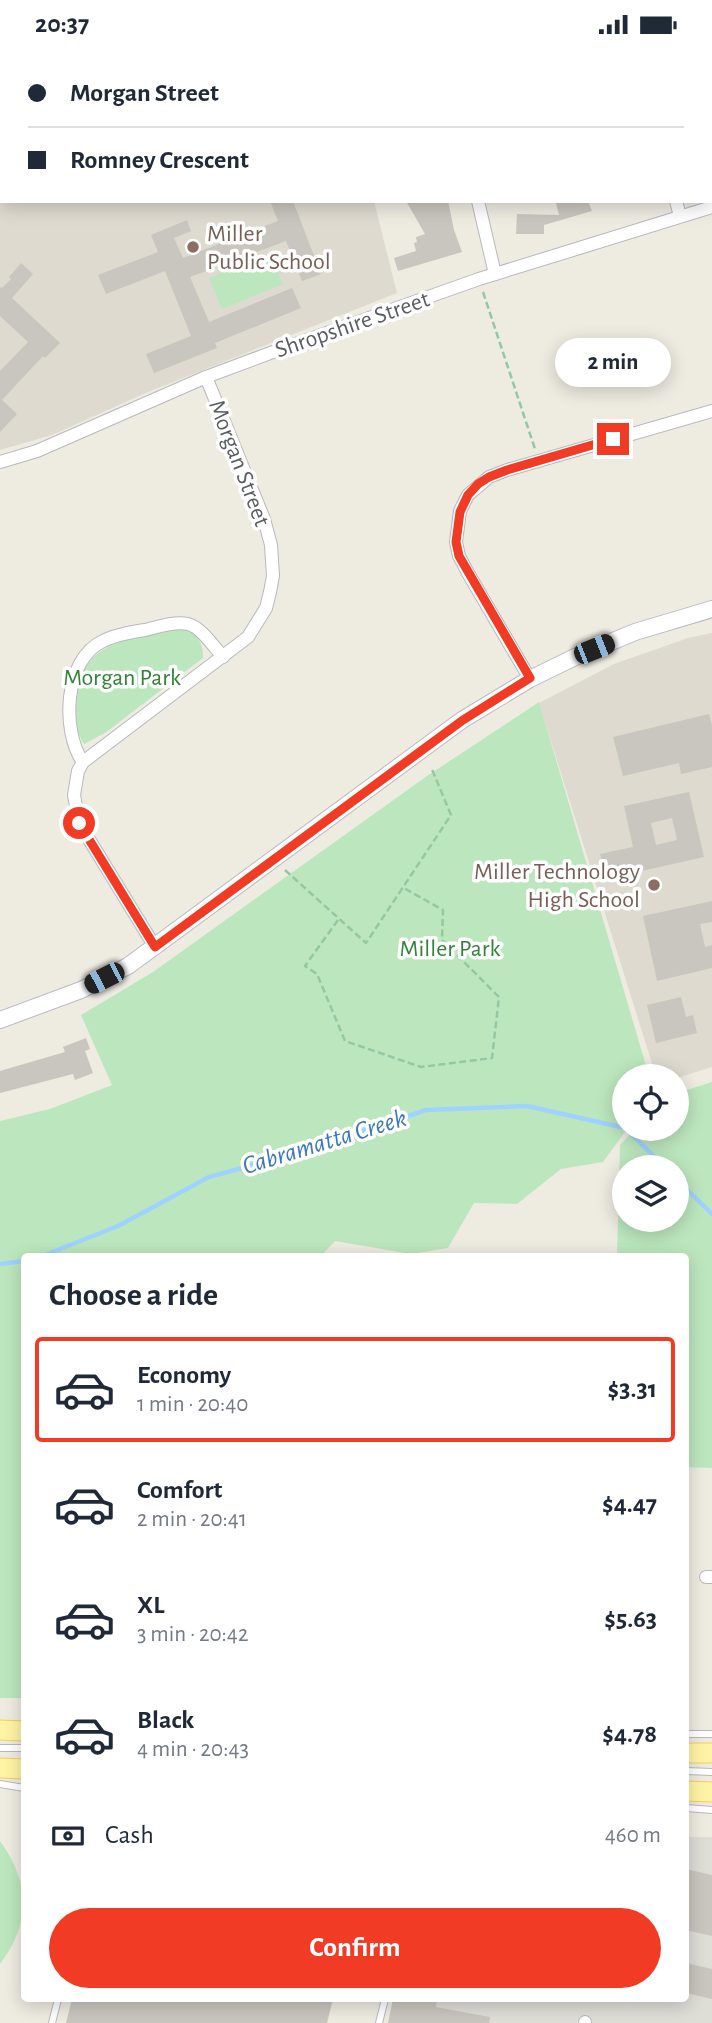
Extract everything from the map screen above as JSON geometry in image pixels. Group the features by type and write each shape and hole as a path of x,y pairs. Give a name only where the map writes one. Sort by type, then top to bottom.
{"main road":[{"path":"0,1730 21,1731"},
{"path":"689,1753 712,1753"},
{"path":"0,1768 21,1769"},
{"path":"689,1791 712,1792"}],"street":[{"path":"478,203 495,274"},
{"path":"677,203 680,216"},
{"name":"Shropshire Street","path":"0,462 37,451 206,377 479,279 712,207"},
{"name":"Morgan Street","path":"83,762 248,637 266,608 273,576 271,545 264,519 206,377"},
{"path":"530,678 459,556 457,529 464,503 478,484 489,477 539,460 712,411"},
{"path":"0,1020 81,990 128,966 463,720 530,678 635,632 712,609"},
{"path":"155,947 79,823 74,795 78,771 83,762 75,751 71,736 72,681 80,662 102,641 159,626 188,624 223,657"}],"lane":[{"path":"689,1734 712,1734"},
{"path":"0,1748 21,1748"},
{"path":"689,1771 712,1772"},
{"path":"0,1784 21,1788"},
{"path":"689,1808 712,1811"},
{"path":"51,2023 57,2002"},
{"path":"379,2023 384,2002"}],"path":[{"path":"479,279 539,460"},
{"path":"285,870 366,943 451,815 431,767"},
{"path":"338,920 305,966 317,974 345,1041 421,1067 492,1058 499,997 442,940 443,910 402,887"}],"shaded area":[{"name":"Miller Public School","path":"0,203 374,203 397,293 148,392 52,435 0,450"},
{"name":"Miller Technology High School","path":"712,633 712,1067 689,1074 689,1064 652,1064 539,703 614,664 688,638"},
{"path":"689,1837 712,1837 712,2023 392,2023 397,2002 689,2002"}],"green space":[{"path":"270,254 283,284 222,309 209,278"},
{"name":"Morgan Park","path":"180,628 198,639 203,658 105,733 84,744 77,728 76,709 81,678 89,663 100,652 113,645"},
{"name":"Miller Park","path":"539,702 645,1064 612,1064 612,1141 618,1141 603,1162 561,1169 517,1204 474,1203 448,1248 405,1253 335,1241 324,1253 21,1253 21,1698 0,1698 0,1121 50,1109 112,1085 81,1015 153,972 427,776"},
{"path":"712,1082 712,1468 689,1467 689,1253 617,1253 618,1232 689,1232 689,1155 620,1155 620,1145 624,1141 689,1141 689,1089"},
{"path":"0,1841 10,1856 21,1887 21,1921 10,1949 0,1964"}],"building":[{"path":"271,203 294,203 321,274 302,281 286,241 190,277 209,322 292,288 301,308 215,343 217,348 154,373 146,354 191,336 165,271 106,294 98,275 158,252 151,235 187,220 191,231 174,238 183,258 278,221"},
{"path":"407,203 448,203 462,252 398,271 394,258 416,251 416,237 425,234"},
{"path":"556,203 589,203 592,211 544,225 544,234 516,234 517,214 559,215"},
{"path":"21,263 33,274 12,298 60,343 45,358 43,356 2,400 17,414 0,432 0,371 28,342 0,316 0,287 11,279 9,277"},
{"path":"709,714 712,725 712,767 681,774 679,763 623,776 613,737"},
{"path":"689,792 704,857 606,879 600,854 633,847 624,806","holes":["672,818 677,840 656,845 651,823"]},
{"path":"712,901 712,922 700,924 705,947 712,945 712,968 657,981 643,916"},
{"path":"681,997 686,1017 693,1015 697,1033 656,1043 647,1005"},
{"path":"86,1038 90,1049 85,1051 93,1073 75,1080 73,1074 0,1093 0,1071 65,1052 63,1047"},
{"path":"689,1870 712,1875 712,1936 689,1931"},
{"path":"689,1964 712,1969 712,1999 689,1994"},
{"path":"71,2002 332,2002 327,2023 66,2023"},
{"path":"392,2002 437,2002 436,2007 490,2017 489,2023 388,2023"}],"waterway":[{"name":"Cabramatta Creek","path":"50,1253 118,1226 209,1177 304,1151 426,1110 527,1106 612,1125"},
{"name":"Cabramatta Creek","path":"638,1141 653,1155"},
{"name":"Cabramatta Creek","path":"689,1192 712,1214"},
{"name":"Cabramatta Creek","path":"0,1264 21,1261"}],"place":[{"name":"Miller Public School","path":"193,247"},
{"name":"Miller Technology High School","path":"654,885"}],"route":[{"path":"79,823 155,947 463,720 530,678 459,556 456,542 460,512 468,495 489,477 613,439"}]}
